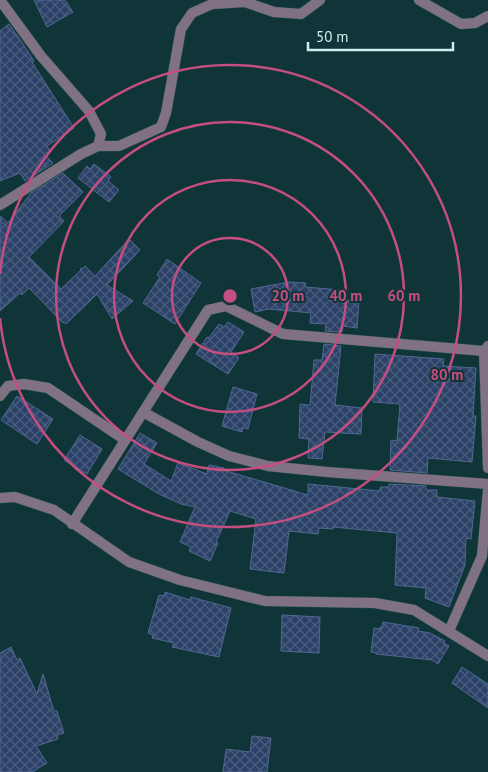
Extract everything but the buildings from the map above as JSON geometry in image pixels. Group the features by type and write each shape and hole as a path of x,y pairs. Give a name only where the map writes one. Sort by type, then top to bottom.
{"street":[{"path":"0,0 41,56 89,111 101,134 98,146"},
{"path":"0,205 81,154 98,146 119,146 161,127 166,114 181,29 192,13 212,4 245,2 274,12 301,14 320,0"},
{"path":"419,0 462,24 475,23 488,16"},
{"path":"72,524 208,310 226,306 283,334 486,349 488,468"},
{"path":"0,396 8,386 24,384 48,388 125,440"},
{"path":"143,412 198,442 229,456 268,466 488,484"},
{"path":"449,631 482,556 488,490"},
{"path":"0,498 15,497 54,510 129,562 180,580 265,601 375,603 414,610 488,656"}]}
